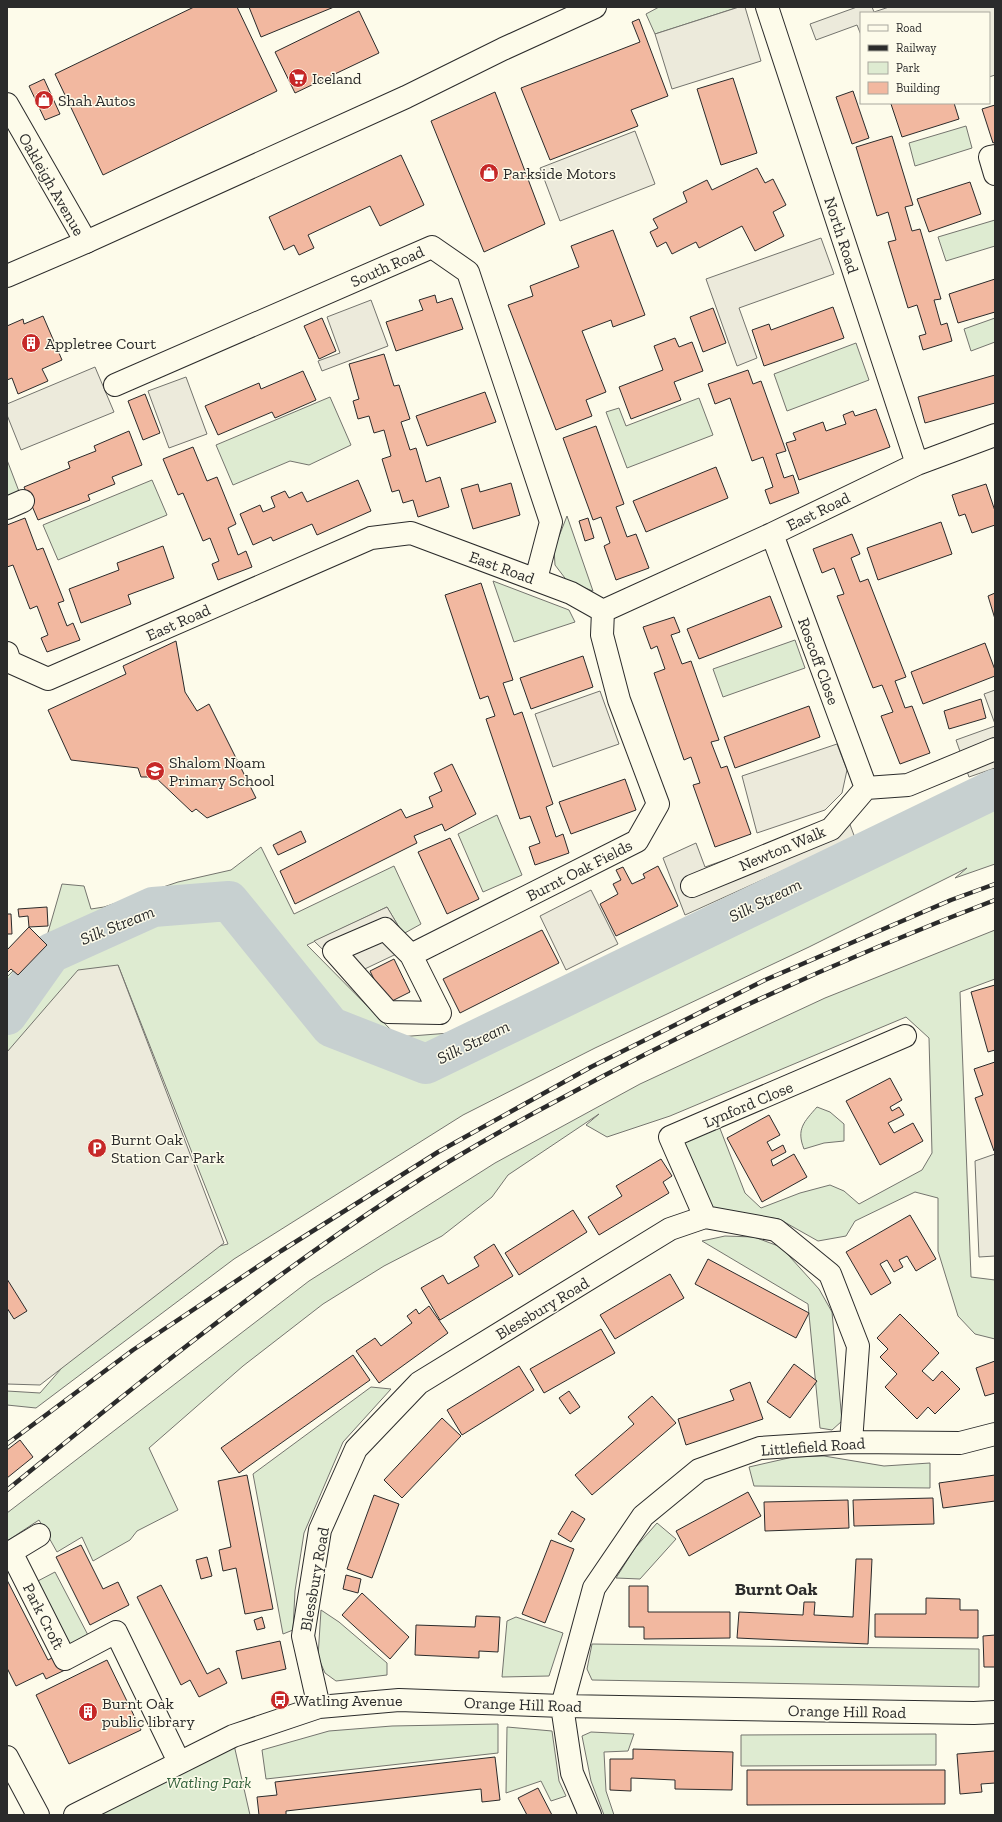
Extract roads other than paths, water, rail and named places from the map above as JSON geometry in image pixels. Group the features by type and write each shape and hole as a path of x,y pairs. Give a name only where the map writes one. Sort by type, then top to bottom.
{"street":[{"path":"7,276 86,242 406,97 503,49 595,7"},
{"name":"North Road","path":"767,7 917,464"},
{"name":"Oakleigh Avenue","path":"7,104 86,242"},
{"path":"995,156 990,157 995,174"},
{"name":"South Road","path":"115,385 432,247 468,272 551,522 536,579"},
{"name":"East Road","path":"7,653 10,662 48,679 371,538 411,533 571,593 603,611 772,534 917,464 995,435"},
{"name":"Roscoff Close","path":"772,534 866,788"},
{"name":"Burnt Oak Fields","path":"410,955 637,841 658,804 619,700 602,635 603,611"},
{"path":"866,788 908,786 995,749"},
{"name":"Newton Walk","path":"692,886 831,829 866,788"},
{"path":"385,929 410,955 440,1013 388,1012 334,951 385,929"},
{"name":"Lynford Close","path":"705,1217 670,1137 905,1036"},
{"name":"Blessbury Road","path":"319,1707 303,1636 320,1530 356,1449 419,1383 670,1229 705,1217 776,1230 830,1274 858,1346 851,1442"},
{"name":"Littlefield Road","path":"562,1706 594,1588 643,1516 700,1470 760,1448 851,1442 960,1443 995,1434"},
{"name":"Park Croft","path":"39,1535 11,1552 65,1659 116,1632 179,1762"},
{"name":"Orange Hill Road","path":"75,1815 233,1736 319,1707 399,1700 562,1706 974,1713 995,1712"},
{"path":"562,1706 572,1773 590,1815"},
{"path":"7,1757 38,1815"}],"waterway":[{"name":"Silk Stream","path":"7,1015 51,953 153,907 229,901 331,1027 426,1064 995,789"}],"railway":[{"path":"7,1444 133,1350 281,1251 438,1152 591,1067 765,980 951,900 995,884"},
{"path":"7,1490 246,1300 345,1229 457,1157 519,1121 615,1070 721,1017 884,944 995,900"}],"place":[{"name":"Iceland","path":"298,78"},
{"name":"Shah Autos","path":"44,100"},
{"name":"Parkside Motors","path":"489,173"},
{"name":"Appletree Court","path":"31,343"},
{"name":"Shalom Noam Primary School","path":"155,771"},
{"name":"Burnt Oak Station Car Park","path":"97,1148"},
{"name":"Watling Avenue","path":"280,1700"},
{"name":"Burnt Oak public library","path":"88,1712"}],"district":[{"name":"Burnt Oak","path":"776,1589"}],"park label":[{"name":"Watling Park","path":"209,1782"}]}
